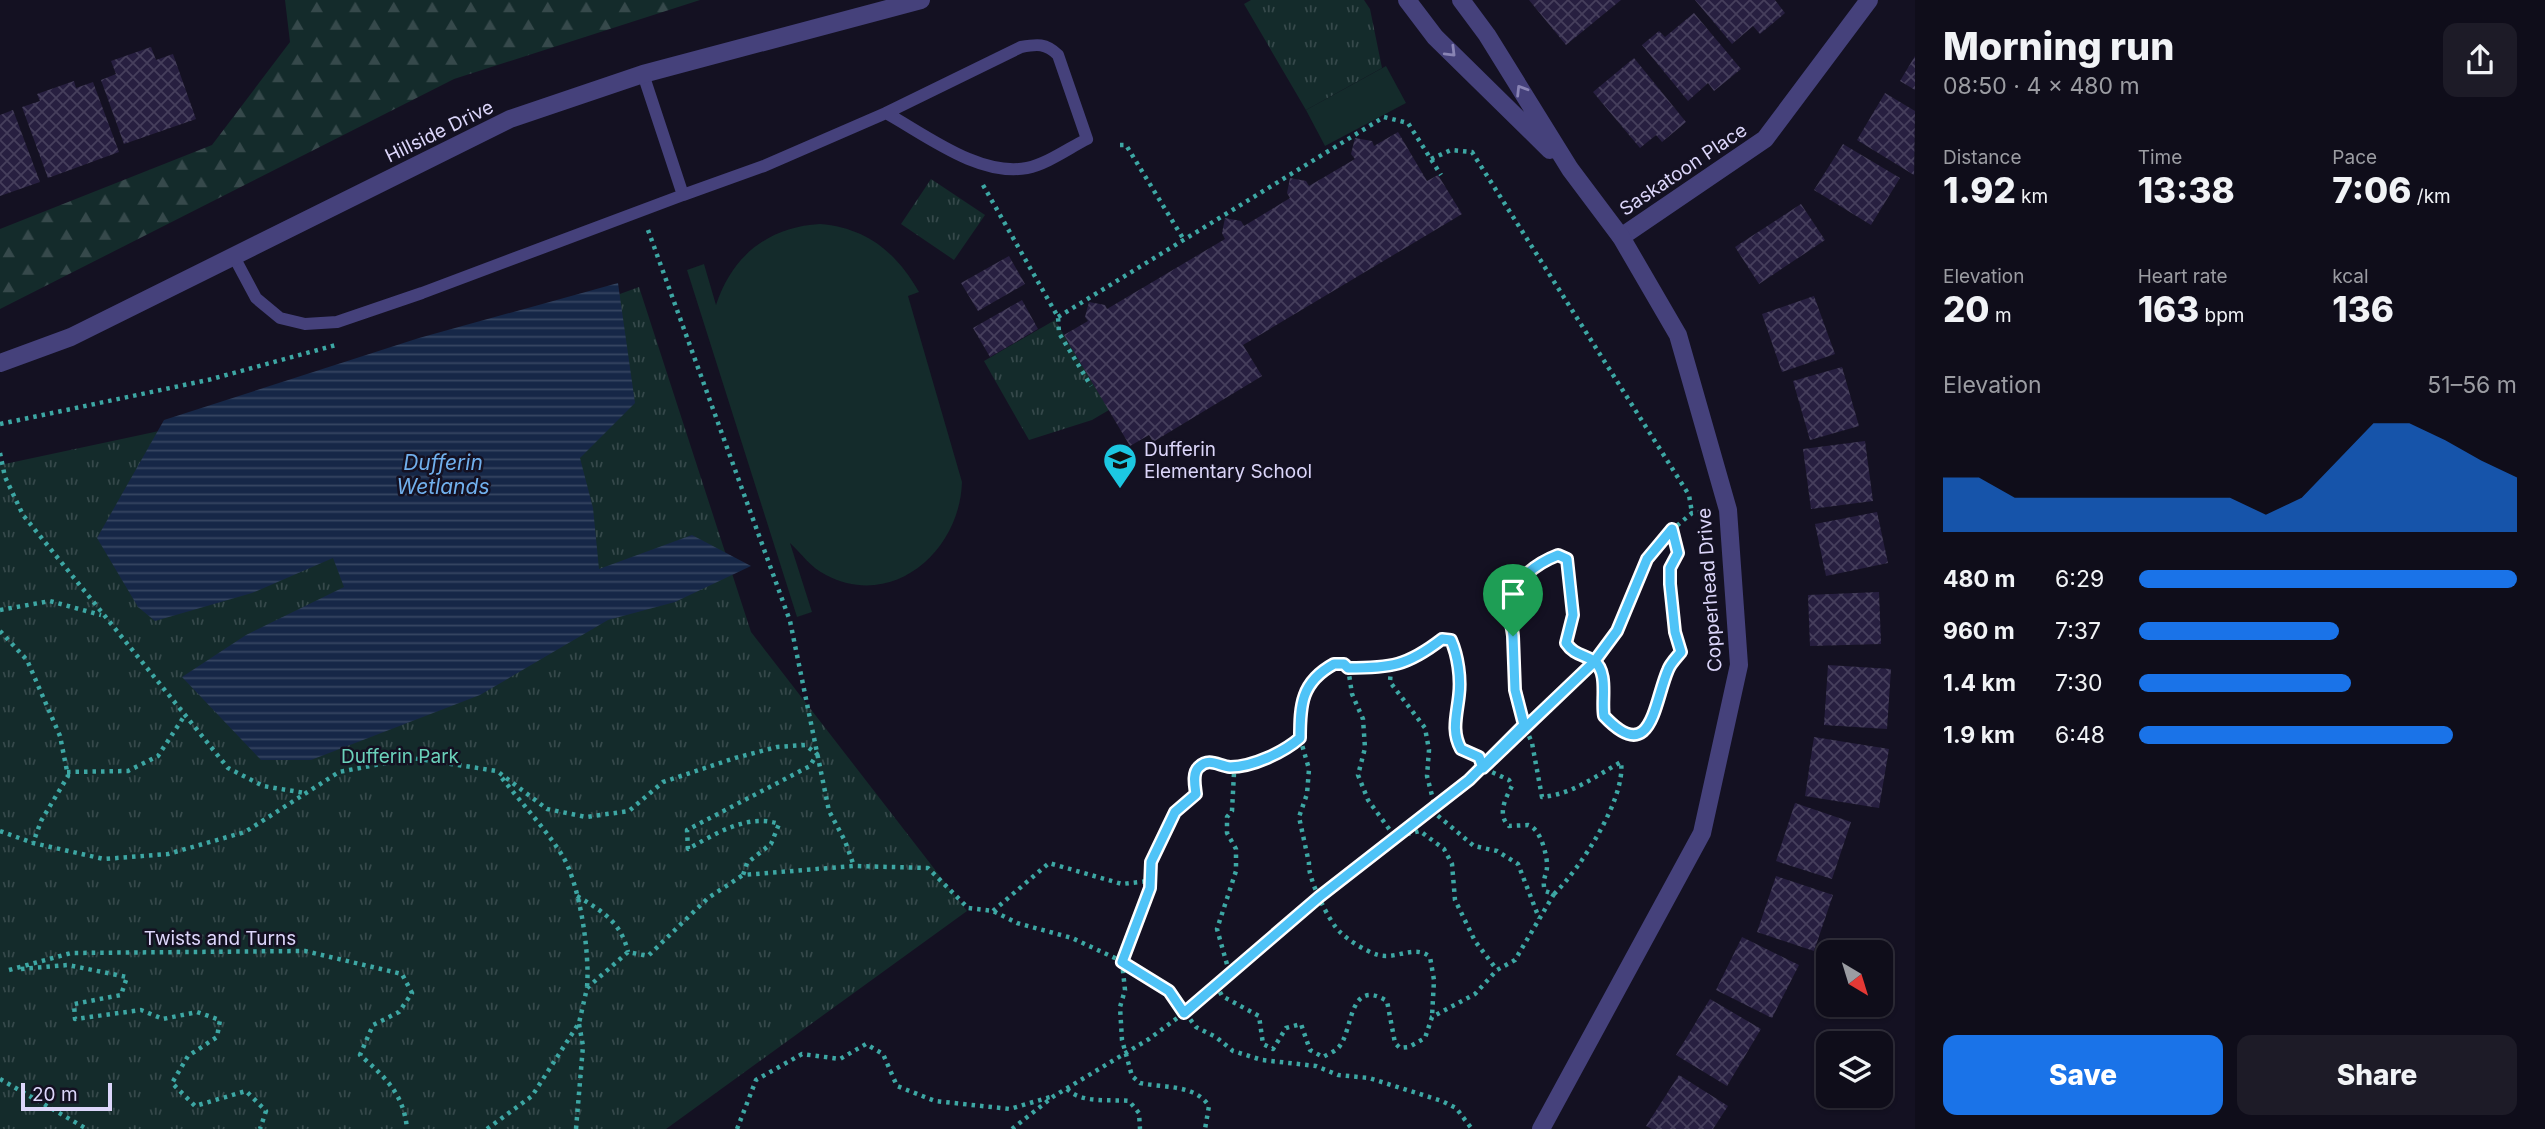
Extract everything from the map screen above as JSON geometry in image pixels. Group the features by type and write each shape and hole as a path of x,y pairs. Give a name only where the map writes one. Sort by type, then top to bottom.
{"street":[{"name":"Hillside Drive","path":"0,363 71,337 510,119 643,74 921,0"},
{"name":"Copperhead Drive","path":"1407,0 1435,37 1570,169"},
{"name":"Copperhead Drive","path":"1461,0 1487,35 1570,169 1621,237 1678,335 1728,510 1739,666 1702,833 1541,1129"},
{"name":"Saskatoon Place","path":"1621,237 1765,139 1869,0"}],"lane":[{"path":"233,255 256,298 280,318 305,324 337,322 415,296 764,166 886,113 1021,47 1037,44 1049,46 1058,55 1068,75 1087,139 1029,167 1003,169 966,157 886,113"},
{"path":"643,74 683,195"}],"path":[{"path":"1058,317 1384,117 1408,123 1441,175"},
{"path":"1120,145 1126,145 1184,240"},
{"path":"1431,159 1451,150 1472,152 1689,495 1692,513"},
{"path":"983,184 1058,317 1059,333 1091,386"},
{"path":"647,227 790,621 829,811 845,841 854,866"},
{"path":"0,424 208,380 350,342"},
{"path":"0,453 5,477 23,515 228,768 262,786 306,793"},
{"path":"1012,1129 1054,1096 1126,1053 1184,1013 1319,897 1483,768 1524,725 1594,662 1617,631 1647,559 1672,529 1692,513 1728,510"},
{"path":"1432,1017 1475,994 1497,970 1515,960 1554,894 1586,853 1612,807 1623,774 1621,762 1589,783 1542,797 1532,743 1524,725 1515,690 1509,607 1519,583 1545,560 1558,555 1567,559 1570,564 1567,578 1573,615 1566,643 1572,652 1594,662 1603,681 1604,716 1612,725 1638,735 1650,724 1668,668 1681,652 1675,632 1670,584 1670,568 1678,553 1672,529"},
{"path":"0,610 50,601 102,615"},
{"path":"0,631 27,660 60,736 68,776 41,821 33,843"},
{"path":"1348,668 1391,668 1427,653 1442,639 1451,640 1456,653 1460,692 1454,733 1461,749 1479,757 1483,768"},
{"path":"1217,986 1222,996 1259,1016 1263,1044 1273,1049 1286,1028 1301,1024 1310,1050 1323,1057 1339,1047 1356,1003 1368,996 1377,995 1387,1001 1392,1015 1392,1032 1400,1048 1409,1047 1425,1038 1432,1017 1434,980 1430,957 1418,951 1387,957 1368,951 1341,933 1319,897 1308,871 1309,863 1299,817 1307,793 1309,769 1300,738 1299,705 1312,684 1334,664 1344,664 1348,668 1352,694 1363,719 1364,748 1358,775 1368,800 1395,837"},
{"path":"1391,668 1390,682 1425,728 1429,750 1426,764 1433,808 1450,829 1458,831 1474,846 1497,851 1518,864 1539,919"},
{"path":"67,772 128,771 158,756 185,715"},
{"path":"1205,1129 1209,1106 1204,1097 1174,1087 1140,1083 1132,1076 1120,1007 1125,990 1122,962 1147,898 1151,862 1175,812 1196,794 1195,774 1198,767 1208,762 1229,767 1282,754 1300,738"},
{"path":"0,831 33,843 104,859 168,854 245,832 339,772 412,758 497,771 547,809 586,817 629,810 663,782 735,758 777,747 805,745 817,754 810,766 687,830 688,849 724,828 766,819 779,824 771,844 747,863 743,875"},
{"path":"1229,767 1234,774 1227,832 1236,849 1236,872 1217,929 1230,975"},
{"path":"1483,768 1505,776 1511,786 1502,811 1505,823 1509,826 1528,825 1540,833 1547,864 1542,883 1545,891 1554,894"},
{"path":"487,1129 532,1096 579,1023 587,988 588,967 576,895 564,857 497,771"},
{"path":"1395,837 1420,831 1444,849 1452,864 1455,900 1475,941 1497,970"},
{"path":"993,911 1049,863 1122,884 1148,881"},
{"path":"628,952 648,956 708,898 743,875 854,866 928,868 968,908 993,911 1017,923 1091,945 1122,962 1169,991 1196,1027 1216,1037 1233,1051 1262,1060 1316,1066 1338,1075 1369,1078 1430,1097 1456,1108 1472,1129"},
{"path":"576,895 609,916 621,930 628,952"},
{"name":"Twists and Turns","path":"9,971 71,953 305,951 401,974 412,993 398,1012 373,1025 360,1055 392,1084 405,1110 407,1129"},
{"path":"587,988 628,952"},
{"path":"0,968 9,971 68,965 127,977 121,995 74,1004 75,1019 141,1010 163,1019 197,1012 220,1020 217,1037 188,1056 172,1083 195,1106 246,1091 266,1111 260,1129"},
{"path":"576,1129 583,1046 579,1023"},
{"path":"737,1129 756,1080 802,1054 840,1059 866,1044 883,1054 897,1086 935,1101 1010,1110 1054,1096"},
{"path":"0,1079 87,1129"},
{"path":"1067,1089 1073,1094 1108,1103 1129,1101 1139,1113 1140,1129"}],"green space":[{"path":"285,0 700,0 454,79 0,309 0,229 212,145 290,42"},
{"path":"1251,0 1364,0 1370,9 1382,68 1306,110 1244,4"},
{"path":"1386,66 1406,103 1325,146 1306,110"},
{"path":"931,179 985,215 954,260 901,224"},
{"path":"820,224 852,231 878,244 900,265 919,292 908,296 962,482 958,507 949,531 936,551 918,568 898,579 875,585 851,584 820,572 790,543 812,612 797,617 687,270 704,264 716,305 732,272 754,247 784,231"},
{"name":"Dufferin Park","path":"639,287 751,632 967,911 666,1129 0,1129 0,465 206,421 576,310"},
{"path":"1055,320 1109,410 1092,420 1029,440 984,361"}],"water":[{"name":"Dufferin Wetlands","path":"618,283 635,403 580,458 593,508 599,569 692,535 751,566 675,602 608,620 480,695 311,760 261,760 182,677 246,635 344,587 333,558 252,593 155,621 138,607 97,538 164,420 419,338"}],"building":[{"path":"1529,0 1621,0 1566,45"},
{"path":"1695,0 1775,0 1785,13 1760,34 1753,26 1732,44"},
{"path":"1694,13 1741,69 1714,91 1708,83 1688,101 1642,45 1659,31 1665,37"},
{"path":"151,47 156,60 173,54 196,119 124,144 101,80 116,74 111,61"},
{"path":"1915,56 1915,90 1900,81"},
{"path":"1634,58 1686,122 1662,142 1656,135 1640,148 1593,92"},
{"path":"74,81 76,88 93,82 119,152 48,178 22,107 40,101 37,94"},
{"path":"1885,93 1915,111 1914,175 1857,140"},
{"path":"13,110 40,182 0,196 0,115"},
{"path":"1398,132 1427,181 1438,175 1462,214 1243,345 1262,376 1153,442 1149,435 1130,446 1064,335 1088,321 1085,317 1089,302 1105,305 1107,309 1225,239 1222,233 1225,218 1241,221 1244,226 1290,198 1287,193 1290,178 1306,181 1309,186 1355,159 1351,154 1355,138 1372,141 1374,146"},
{"path":"1843,144 1900,178 1871,225 1814,190"},
{"path":"1801,204 1825,240 1759,284 1735,247"},
{"path":"1009,256 1025,284 978,311 961,283"},
{"path":"1814,296 1835,354 1782,372 1762,314"},
{"path":"1022,300 1038,329 990,357 973,328"},
{"path":"1842,367 1859,426 1810,440 1793,381"},
{"path":"1865,441 1873,501 1811,509 1803,449"},
{"path":"1877,512 1888,563 1826,576 1815,524"},
{"path":"1879,592 1881,644 1810,646 1808,595"},
{"path":"1828,665 1891,669 1887,729 1824,725"},
{"path":"1814,737 1889,749 1879,808 1805,796"},
{"path":"1795,803 1851,822 1832,879 1776,861"},
{"path":"1776,876 1833,895 1814,951 1757,932"},
{"path":"1742,937 1799,965 1772,1018 1716,990"},
{"path":"1710,999 1761,1029 1727,1086 1676,1055"},
{"path":"1679,1075 1728,1106 1713,1129 1652,1129 1646,1126"}],"place":[{"name":"Dufferin Elementary School","path":"1120,490"}],"route":[{"path":"1513,636 1509,607 1512,594 1519,583 1531,569 1545,560 1558,555 1567,559 1570,564 1567,578 1573,615 1566,643 1572,652 1583,656 1594,662 1598,666 1603,681 1604,716 1612,725 1629,732 1638,735 1644,732 1650,724 1668,668 1681,652 1675,632 1670,584 1670,568 1678,553 1672,529 1647,559 1617,631 1594,662 1524,725 1483,768 1479,757 1461,749 1454,733 1460,692 1456,653 1451,640 1442,639 1427,653 1391,668 1348,668 1344,664 1334,664 1325,669 1312,684 1299,705 1300,738 1282,754 1229,767 1208,762 1198,767 1195,774 1196,794 1175,812 1151,862 1148,881 1150,888 1122,962 1169,991 1184,1013 1319,897 1469,780 1483,768 1524,725 1515,690 1513,636"}]}
